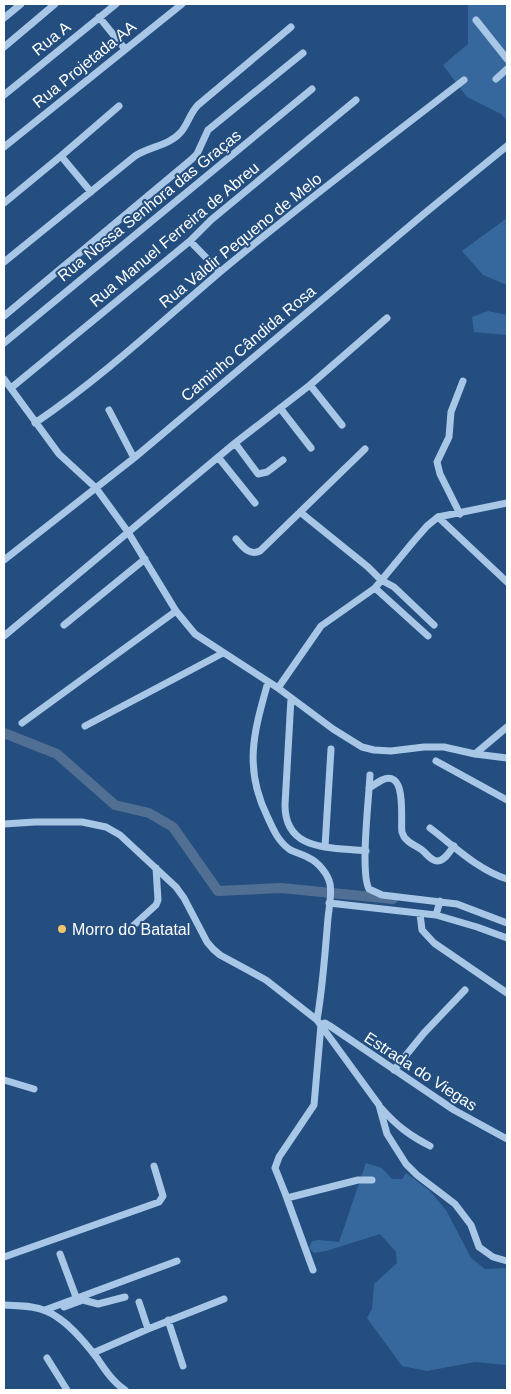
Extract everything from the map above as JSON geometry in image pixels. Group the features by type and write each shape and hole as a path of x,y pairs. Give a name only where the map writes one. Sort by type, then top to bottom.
{"street":[{"path":"4,18 21,4"},
{"path":"4,47 55,4"},
{"name":"Rua A","path":"4,95 116,4"},
{"name":"Rua Projetada AA","path":"4,147 182,4"},
{"path":"99,17 125,49"},
{"path":"476,20 507,59"},
{"path":"4,262 142,152 166,144 176,138 182,132 192,111 198,105 291,28"},
{"path":"4,316 192,159 197,154 208,130 303,53"},
{"path":"496,80 507,69"},
{"name":"Rua Valdir Pequeno de Melo","path":"35,423 77,393 220,272 464,80"},
{"name":"Rua Nossa Senhora das Graças","path":"4,343 312,89"},
{"name":"Rua Manuel Ferreira de Abreu","path":"11,388 190,240 218,213 356,100"},
{"path":"4,203 119,106"},
{"name":"Caminho Cândida Rosa","path":"4,560 134,458 507,146"},
{"path":"61,156 91,192"},
{"path":"190,240 220,272"},
{"path":"4,636 235,443 310,385 387,318"},
{"path":"4,379 59,454 96,488 128,532 176,611 195,634 278,688 362,747 391,751 424,746 444,747 475,754 507,758"},
{"path":"460,514 440,474 437,462 449,437 451,412 463,381"},
{"path":"310,385 342,424"},
{"path":"280,408 311,448"},
{"path":"109,410 134,458"},
{"path":"235,443 258,474 267,472 284,460"},
{"path":"236,539 249,552 257,552 365,449"},
{"path":"218,457 255,503"},
{"path":"278,688 321,626 375,588 422,531 438,517 507,503"},
{"path":"300,512 368,567 381,580 394,587 434,625"},
{"path":"438,517 506,579"},
{"path":"64,625 145,559"},
{"path":"375,588 428,636"},
{"path":"22,723 176,611"},
{"path":"85,726 222,653"},
{"path":"268,682 252,750 255,780 265,812 282,843 290,850 310,858 320,866 330,884 314,1105 275,1164 276,1174 287,1198 313,1270"},
{"path":"292,698 285,816 292,831 315,846 366,851"},
{"path":"475,754 507,726"},
{"path":"325,847 331,749"},
{"path":"436,761 507,800"},
{"path":"370,775 366,851 368,887 373,892 382,895 457,904 507,923"},
{"path":"369,788 388,778 393,779 402,802 403,835 406,840 422,850 433,861 445,858 454,846"},
{"name":"Estrada do Viegas","path":"4,824 82,822 106,827 120,836 176,887 184,898 207,942 220,955 266,980 319,1022 379,1105 387,1134 406,1164 416,1175 455,1204 471,1225 480,1247 493,1257 507,1261"},
{"path":"430,828 478,865 507,879"},
{"path":"134,925 156,905 158,900 156,868"},
{"path":"436,916 440,901"},
{"path":"329,902 436,916 477,927 507,938"},
{"path":"420,914 422,930 434,943 507,993"},
{"path":"394,1070 424,1033 465,990"},
{"name":"Estrada do Viegas","path":"319,1022 330,1026 355,1045 454,1110 507,1139"},
{"path":"4,1080 34,1089"},
{"path":"379,1105 394,1124 430,1146"},
{"path":"4,1257 160,1202 163,1196 154,1166"},
{"path":"287,1198 358,1180 372,1180"},
{"path":"60,1254 76,1297"},
{"path":"47,1311 76,1297 177,1261"},
{"path":"47,1311 83,1300 98,1304 125,1297"},
{"path":"93,1353 148,1328 224,1299"},
{"path":"140,1302 148,1328"},
{"path":"4,1305 30,1307 47,1311 59,1317 93,1353 112,1379 123,1390"},
{"path":"168,1320 183,1366"},
{"path":"47,1358 67,1390"}],"shaded area":[{"path":"468,4 507,4 507,121 501,114 467,97 443,65 468,44"},
{"path":"507,218 507,285 483,275 462,251"},
{"path":"488,311 507,315 507,335 474,332 472,317"},
{"path":"366,1163 382,1168 392,1179 402,1179 406,1173 430,1191 446,1210 471,1258 485,1269 507,1268 507,1365 475,1362 427,1371 402,1366 367,1318 372,1309 374,1284 397,1263 396,1252 380,1234 326,1251 314,1253 309,1248 312,1241 339,1242"}],"waterway":[{"path":"4,733 57,754 115,805 149,813 173,827 218,891 281,888 393,899"}],"place":[{"name":"Morro do Batatal","path":"62,929"}]}
